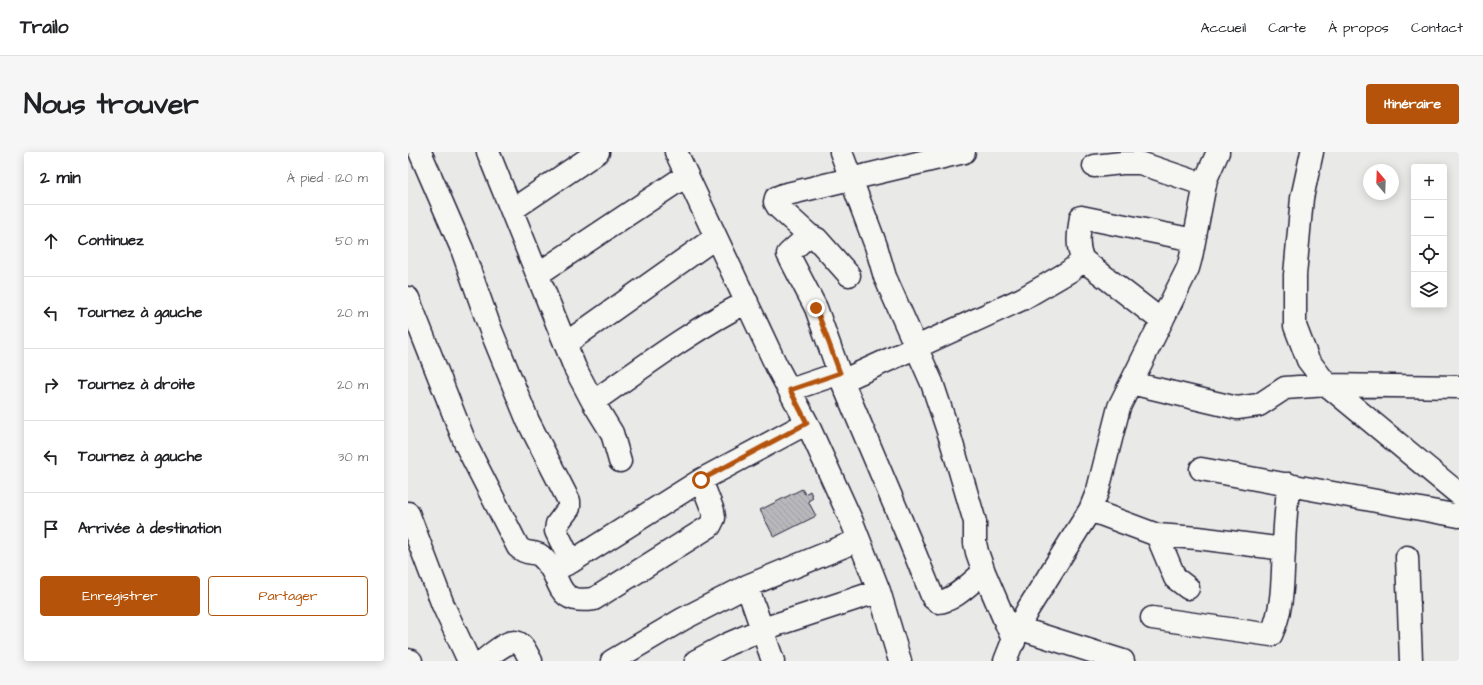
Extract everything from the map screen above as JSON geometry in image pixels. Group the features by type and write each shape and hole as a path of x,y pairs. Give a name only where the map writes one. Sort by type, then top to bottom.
{"street":[{"path":"420,152 462,249 490,328 528,421 568,501 569,508 557,524 556,531 562,566 560,589 571,599 580,601 594,599 710,526 714,518 713,511 701,480"},
{"path":"488,152 575,368 593,402 612,432 620,461"},
{"path":"512,210 598,152"},
{"path":"677,152 776,365 807,423 852,522 879,591 900,661"},
{"path":"841,152 876,246 885,277 932,383 956,456 975,522 975,543 984,572 1012,644"},
{"path":"850,275 817,239 809,235 778,207 775,202 776,198 964,152"},
{"path":"1012,644 1040,589 1090,510 1098,490 1119,407 1188,268 1206,179 1218,152"},
{"path":"1312,152 1302,198 1295,275 1295,326 1308,360 1327,385 1459,494"},
{"path":"1094,166 1140,163 1205,185"},
{"path":"538,274 687,175"},
{"path":"1162,321 1083,260 1079,250 1078,238 1081,217 1194,240"},
{"path":"809,235 788,254 816,308 841,377 933,598 938,602 944,602 984,572"},
{"path":"565,344 716,237"},
{"path":"790,390 841,377 917,348 1022,299 1070,271 1083,260"},
{"path":"408,298 466,445 518,547 526,553 535,553 562,566"},
{"path":"593,402 681,341 723,314 747,302"},
{"path":"1131,383 1237,408 1259,405 1286,388 1327,385 1459,386"},
{"path":"562,566 701,480 807,423"},
{"path":"1201,468 1459,516"},
{"path":"1152,618 1271,635 1278,619 1283,584 1288,484"},
{"path":"1090,510 1157,535 1198,538 1284,549"},
{"path":"408,513 443,605 469,661"},
{"path":"1157,535 1175,578 1188,588"},
{"path":"612,661 683,619 747,586 859,540"},
{"path":"1407,557 1410,661"},
{"path":"747,586 773,661"},
{"path":"696,661 728,644 763,629 879,591"},
{"path":"483,661 508,643 515,641 521,644 531,661"},
{"path":"1012,644 1123,661"}],"building":[{"path":"802,489 805,494 810,491 813,498 808,501 816,516 774,537 760,510"}],"route":[{"path":"701,480 807,423 790,390 840,373 816,308"}]}
